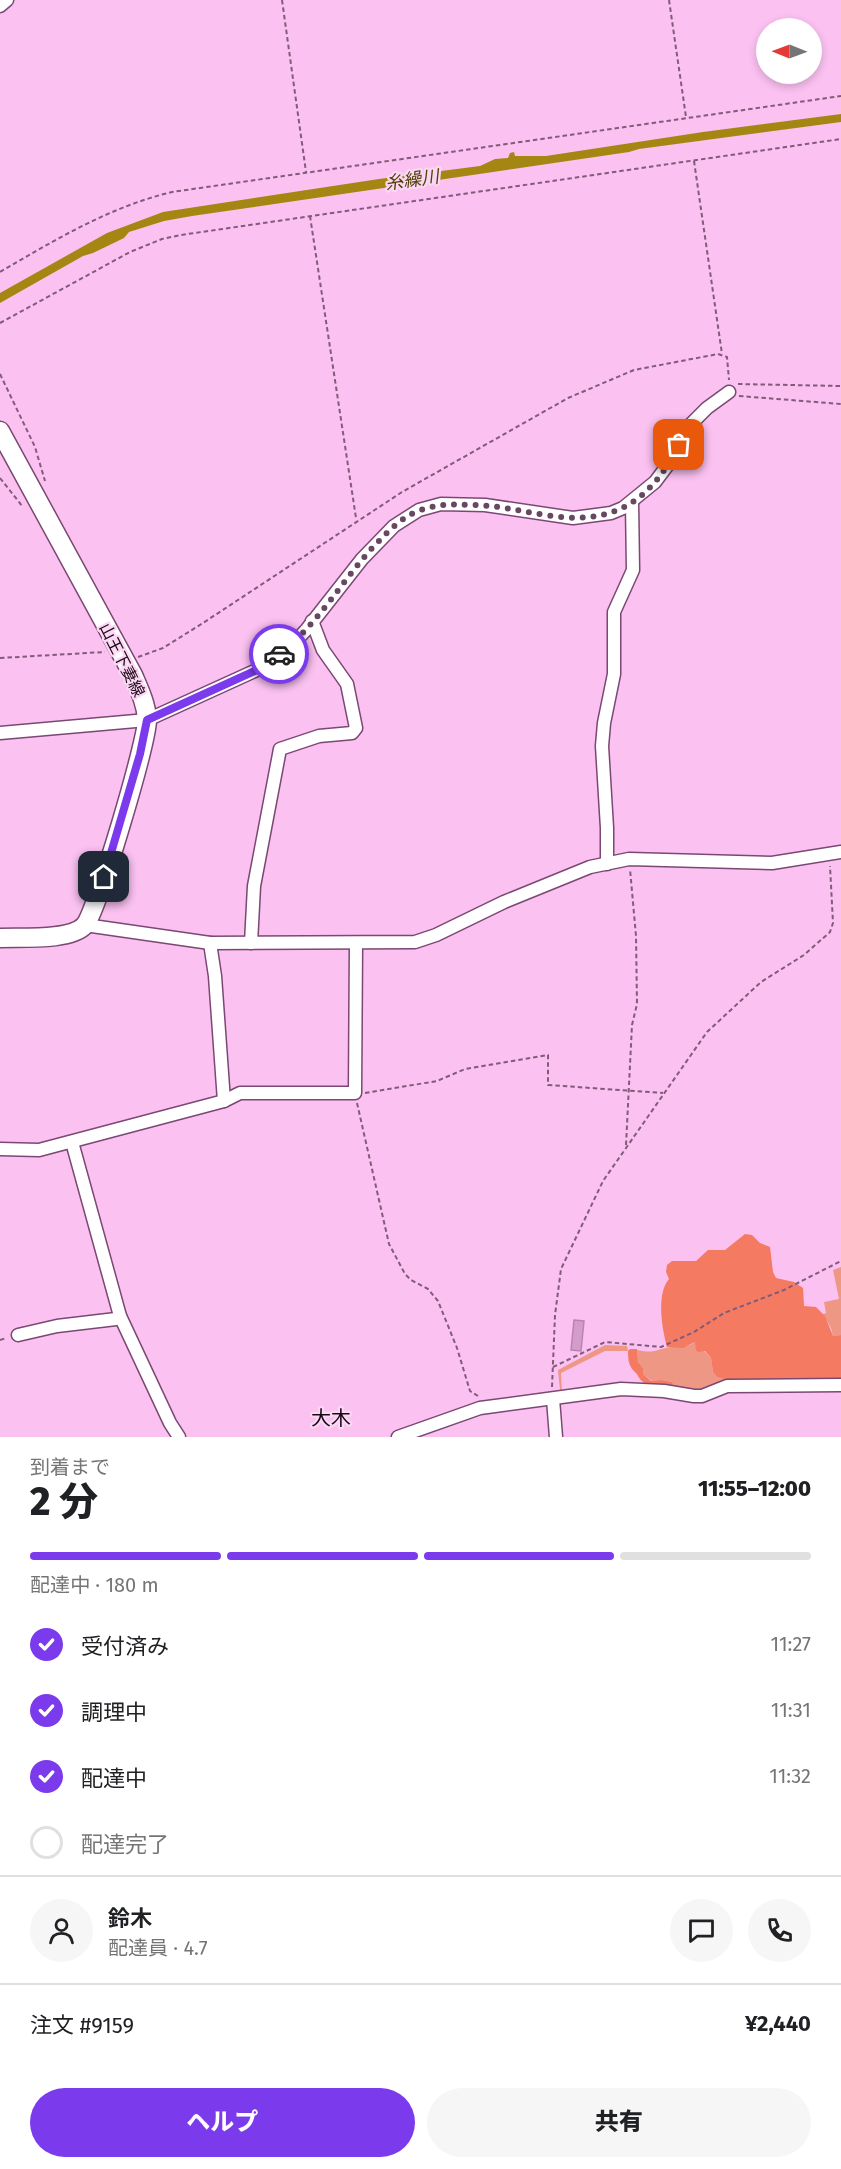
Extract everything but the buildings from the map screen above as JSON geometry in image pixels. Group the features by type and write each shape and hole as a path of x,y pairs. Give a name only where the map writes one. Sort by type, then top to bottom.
{"main road":[{"name":"山王下妻線","path":"0,431 122,655 139,689 147,720 140,754 117,834 97,898 85,925"},
{"path":"0,938 63,936 85,925"}],"street":[{"path":"0,6 7,0"},
{"path":"0,734 147,720 259,669 294,643 362,559 393,526 419,510 441,504 485,505 573,518 610,513 623,508 655,482 670,462 688,427 707,408 729,392"},
{"path":"606,864 607,828 602,746 604,723 614,674 614,612 633,570 632,502"},
{"path":"251,943 254,886 280,749 319,736 352,733 356,728 347,684 323,650 312,621"},
{"path":"85,925 210,943 415,942 436,935 504,902 590,867 629,859 772,863 835,853"},
{"path":"210,943 215,976 224,1101"},
{"path":"0,1149 39,1150 224,1101 240,1093 355,1093 356,943"},
{"path":"72,1142 120,1316 170,1423 179,1437"},
{"path":"18,1335 57,1326 116,1319 120,1316"},
{"path":"398,1437 480,1408 621,1389 702,1396 727,1386 841,1385"},
{"path":"553,1399 556,1437"}],"path":[{"path":"282,0 306,172"},
{"path":"669,0 687,117"},
{"path":"0,272 108,213 136,201 172,192 841,96"},
{"path":"0,323 105,264 162,239 199,231 841,139"},
{"path":"694,161 722,354"},
{"path":"310,216 356,518"},
{"path":"0,658 122,655 140,657 163,648 402,492 567,398 634,370 722,354 728,360 729,384 841,386"},
{"path":"0,374 35,447 46,483"},
{"path":"729,392 741,397 841,404"},
{"path":"553,1399 555,1315 561,1269 603,1181 707,1032 760,982 804,955 830,932 833,922 835,853"},
{"path":"626,1148 632,1025 637,1004 636,936 629,859"},
{"path":"486,1397 474,1395 470,1391 457,1348 438,1301 428,1289 405,1274 388,1244 355,1093 437,1081 465,1069 548,1055 548,1085 663,1093"},
{"path":"553,1367 605,1342 661,1347 694,1332 724,1312 784,1290 841,1261"}],"shaded area":[{"path":"745,1234 752,1235 760,1243 770,1247 773,1272 776,1278 794,1282 803,1288 804,1306 816,1307 825,1316 833,1336 841,1335 841,1390 735,1382 717,1377 713,1372 711,1358 705,1351 696,1350 695,1342 683,1348 667,1347 663,1331 661,1302 662,1293 669,1279 666,1272 667,1265 672,1261 696,1261 708,1250 725,1250"},
{"path":"841,1267 841,1335 833,1336 823,1314 826,1313 824,1302 839,1299 833,1270"},
{"path":"695,1342 711,1358 713,1372 717,1377 734,1381 700,1391 670,1388 672,1382 652,1381 643,1374 643,1368 638,1362 637,1350 653,1351"},
{"path":"605,1345 627,1346 628,1351 605,1351 561,1373 562,1392 558,1370"},
{"path":"637,1349 638,1362 643,1368 643,1374 651,1381 672,1382 673,1385 670,1388 655,1387 640,1379 630,1366 628,1351"}],"water":[{"name":"糸繰川","path":"841,114 841,122 639,149 164,221 129,232 124,238 83,256 0,303 0,293 107,233 163,212 480,166 495,159 508,158 510,153 514,152 515,156 546,156"}],"way so far":[{"path":"279,654 307,629 362,559 393,526 419,510 441,504 485,505 573,518 610,513 632,502 655,482 679,445"}],"district":[{"name":"大木","path":"331,1418"}],"route":[{"path":"104,877 140,754 147,720 259,669 279,654"}]}
